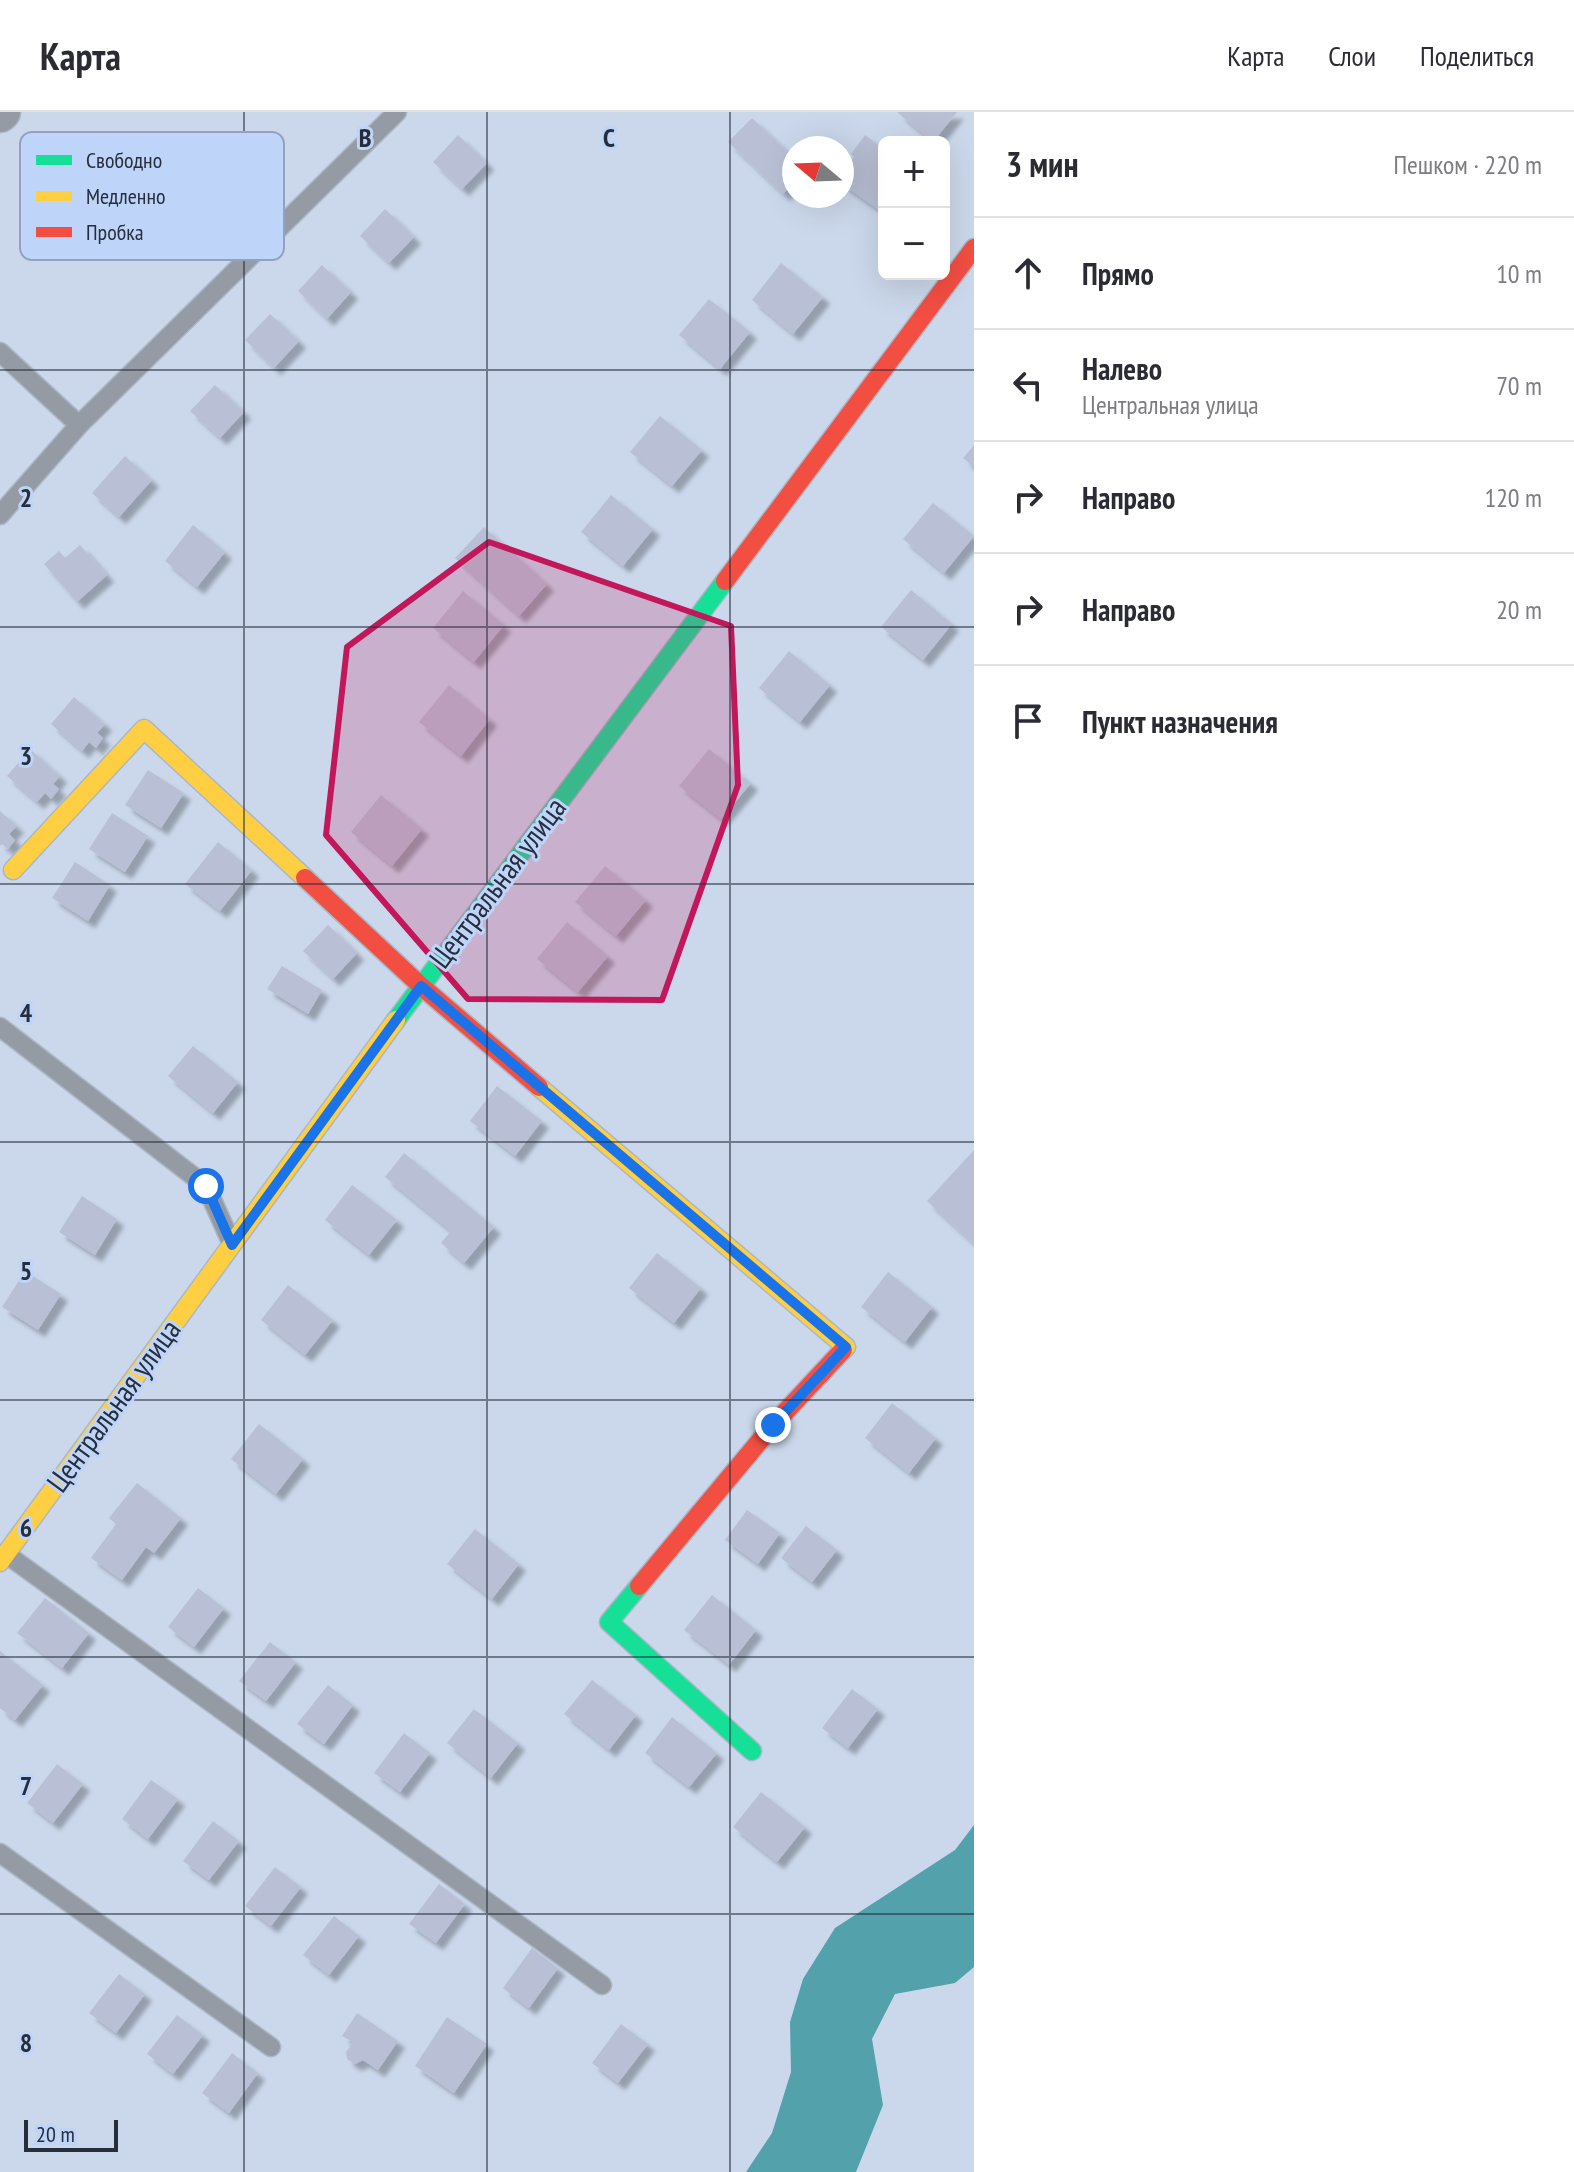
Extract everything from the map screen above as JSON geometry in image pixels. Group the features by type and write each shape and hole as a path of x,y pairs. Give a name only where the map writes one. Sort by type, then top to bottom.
{"street":[{"name":"Центральная улица","path":"3,1558 421,986 974,248"},
{"path":"13,870 144,729 421,986 846,1347 773,1425 609,1622 752,1751"}],"lane":[{"path":"284,223 397,112"},
{"path":"0,515 79,425 247,260"},
{"path":"0,352 79,425"},
{"path":"0,1027 206,1186 232,1245"},
{"path":"3,1558 602,1985"},
{"path":"0,1853 271,2047"}],"highlighted area":[{"path":"489,542 731,626 738,785 662,1000 468,999 326,835 347,647"}],"shaded area":[{"path":"974,1825 974,1967 955,1983 895,1994 872,2039 883,2105 856,2172 746,2172 772,2133 791,2072 790,2022 803,1979 835,1928 955,1850"}],"building":[{"path":"897,112 957,112 938,136 926,136"},
{"path":"752,118 782,147 782,193 728,142"},
{"path":"458,135 487,163 462,189 433,162"},
{"path":"865,135 878,145 878,209 854,192 854,150"},
{"path":"385,209 414,237 389,263 360,236"},
{"path":"781,263 823,297 793,334 752,300"},
{"path":"322,265 351,292 327,319 298,291"},
{"path":"709,299 750,332 720,369 679,335"},
{"path":"270,314 299,341 274,368 245,340"},
{"path":"215,385 244,412 220,438 190,411"},
{"path":"660,416 702,450 672,486 630,452"},
{"path":"974,445 974,467 963,458"},
{"path":"125,456 152,480 119,517 92,493"},
{"path":"611,495 653,529 623,566 581,532"},
{"path":"933,503 974,536 944,573 903,539"},
{"path":"193,525 225,552 197,587 165,561"},
{"path":"484,527 547,584 519,616 455,558"},
{"path":"80,545 107,575 77,602 44,564 59,551 65,558"},
{"path":"911,590 952,624 923,660 881,627"},
{"path":"463,591 504,625 474,662 433,628"},
{"path":"789,651 830,685 800,722 759,688"},
{"path":"449,685 490,719 461,756 419,722"},
{"path":"74,697 105,724 97,733 103,738 96,748 89,742 82,751 51,724"},
{"path":"30,749 60,776 53,784 59,789 51,799 45,793 37,802 7,776"},
{"path":"709,749 751,783 721,819 679,786"},
{"path":"148,770 184,793 161,828 125,805"},
{"path":"381,795 422,829 392,866 351,832"},
{"path":"0,811 17,826 9,834 15,840 8,849 2,844 0,846"},
{"path":"112,813 148,836 125,872 89,849"},
{"path":"218,842 252,870 220,911 185,884"},
{"path":"75,862 110,885 88,921 52,898"},
{"path":"605,866 646,900 616,936 575,902"},
{"path":"567,922 608,956 578,992 537,959"},
{"path":"328,925 357,953 333,979 303,951"},
{"path":"282,966 322,990 308,1014 267,989"},
{"path":"193,1046 238,1082 213,1113 168,1076"},
{"path":"497,1086 542,1121 515,1156 470,1121"},
{"path":"974,1150 974,1244 927,1201"},
{"path":"404,1153 494,1227 464,1263 441,1243 451,1231 385,1177"},
{"path":"352,1185 397,1220 369,1255 325,1220"},
{"path":"82,1196 117,1219 95,1255 59,1232"},
{"path":"657,1253 701,1288 674,1323 629,1288"},
{"path":"25,1271 61,1294 38,1330 2,1307"},
{"path":"888,1272 932,1307 905,1342 861,1307"},
{"path":"288,1285 333,1320 305,1355 261,1320"},
{"path":"892,1403 936,1438 909,1473 865,1438"},
{"path":"259,1424 303,1459 276,1494 231,1459"},
{"path":"137,1483 181,1518 154,1553 146,1547 122,1580 91,1558 116,1524 109,1518"},
{"path":"747,1510 780,1533 758,1564 725,1540"},
{"path":"806,1526 837,1550 812,1582 781,1558"},
{"path":"475,1529 519,1564 492,1599 447,1564"},
{"path":"198,1588 224,1608 194,1647 168,1627"},
{"path":"712,1595 756,1630 729,1665 684,1630"},
{"path":"45,1598 89,1633 62,1668 17,1633"},
{"path":"270,1642 296,1662 266,1701 239,1681"},
{"path":"0,1651 43,1685 15,1720 0,1708"},
{"path":"592,1680 636,1715 609,1750 564,1714"},
{"path":"328,1685 353,1705 324,1744 297,1724"},
{"path":"852,1689 878,1709 848,1748 822,1728"},
{"path":"474,1709 518,1743 491,1778 447,1743"},
{"path":"672,1717 717,1753 689,1787 645,1753"},
{"path":"404,1733 430,1753 400,1792 374,1773"},
{"path":"57,1764 83,1784 53,1823 27,1803"},
{"path":"151,1780 178,1799 148,1839 122,1819"},
{"path":"761,1792 805,1827 777,1862 733,1827"},
{"path":"213,1821 239,1841 209,1880 183,1861"},
{"path":"275,1867 301,1887 271,1926 245,1906"},
{"path":"439,1884 465,1904 436,1943 409,1924"},
{"path":"334,1916 359,1936 329,1975 303,1955"},
{"path":"532,1948 558,1968 529,2008 503,1988"},
{"path":"119,1974 145,1994 116,2033 89,2013"},
{"path":"357,2013 398,2041 378,2070 363,2060 355,2064 347,2059 346,2052 353,2042 342,2036"},
{"path":"177,2015 203,2035 173,2074 147,2054"},
{"path":"447,2017 487,2044 454,2093 415,2066"},
{"path":"621,2024 648,2044 618,2083 592,2063"},
{"path":"232,2053 258,2073 229,2113 202,2093"}],"traffic: fast":[{"path":"396,1020 725,581"},
{"path":"639,1586 609,1622 752,1751"}],"traffic: slow":[{"path":"13,870 144,729 305,878"},
{"path":"0,1562 396,1020"},
{"path":"539,1087 846,1347 843,1350"}],"traffic: jam":[{"path":"725,581 974,248"},
{"path":"305,878 421,986 539,1087"},
{"path":"639,1586 773,1425 843,1350"}],"route":[{"path":"206,1186 232,1245 421,986 846,1347 773,1425"}]}
